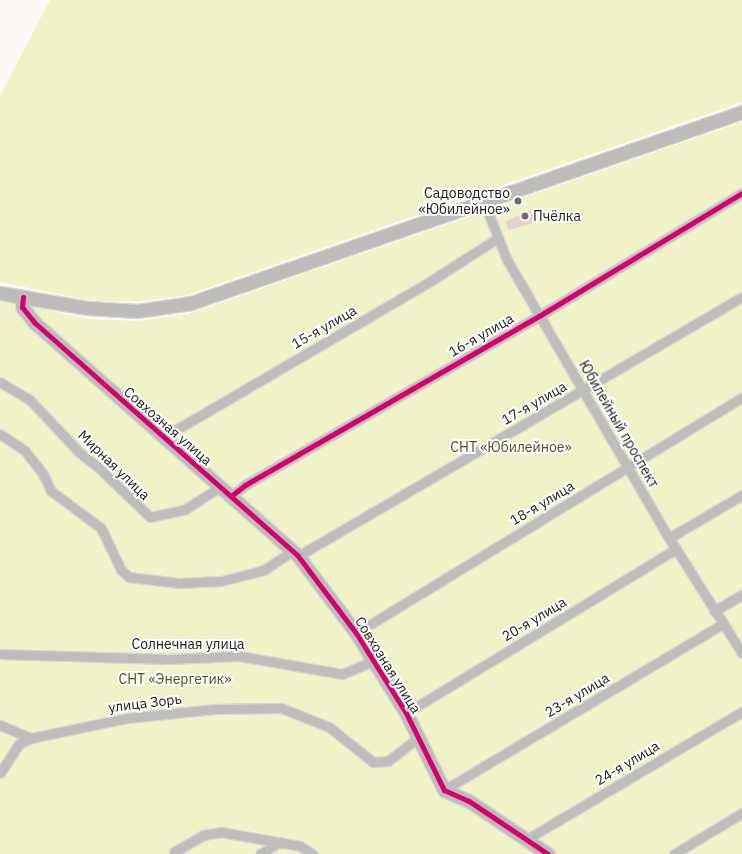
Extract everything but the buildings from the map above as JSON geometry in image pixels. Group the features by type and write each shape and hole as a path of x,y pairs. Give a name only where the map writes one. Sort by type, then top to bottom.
{"street":[{"path":"0,293 88,308 137,311 191,303 742,112"},
{"name":"16-я улица","path":"231,496 244,485 539,316 742,194"},
{"name":"Юбилейный проспект","path":"484,202 498,238 539,316 676,549 742,653"},
{"name":"15-я улица","path":"162,438 432,280 498,238"},
{"name":"Совхозная улица","path":"23,297 22,307 35,323 162,438 220,486 295,554 356,633 372,661 406,713 444,790"},
{"name":"17-я улица","path":"0,434 25,451 43,474 51,491 101,528 121,570 129,577 179,583 221,581 264,570 295,554 584,391 742,297"},
{"name":"Мирная улица","path":"0,382 30,400 80,453 98,467 142,512 150,517 184,510 220,486"},
{"name":"18-я улица","path":"356,633 742,397"},
{"path":"670,538 742,495"},
{"name":"20-я улица","path":"406,713 676,549"},
{"path":"714,611 742,595"},
{"name":"23-я улица","path":"444,790 723,624"},
{"name":"Солнечная улица","path":"0,654 167,659 239,656 342,674 372,661"},
{"name":"улица Зорь","path":"31,738 128,718 214,709 281,708 330,727 373,762 388,761 417,738"},
{"name":"24-я улица","path":"527,839 742,712"},
{"path":"0,726 31,738"},
{"path":"0,773 19,744 31,738"},
{"path":"444,790 469,802 548,854"},
{"path":"674,854 742,814"},
{"path":"174,852 203,835 221,832 300,846 314,854"},
{"path":"260,854 280,842"}],"green space":[{"path":"50,0 742,0 742,102 187,295 138,302 89,300 0,282 0,96"},
{"name":"СНТ «Юбилейное»","path":"742,122 742,854 0,854 0,299 88,319 138,321 188,314"}],"cycle path":[{"path":"231,496 245,485 539,316 742,193"},
{"path":"23,297 22,307 35,323 298,556 356,633 406,713 444,790 469,801 548,854"}],"place":[{"name":"Садоводство «Юбилейное»","path":"518,201"},
{"name":"Пчёлка","path":"525,216"}],"park label":[{"name":"СНТ «Энергетик»","path":"175,679"}]}
